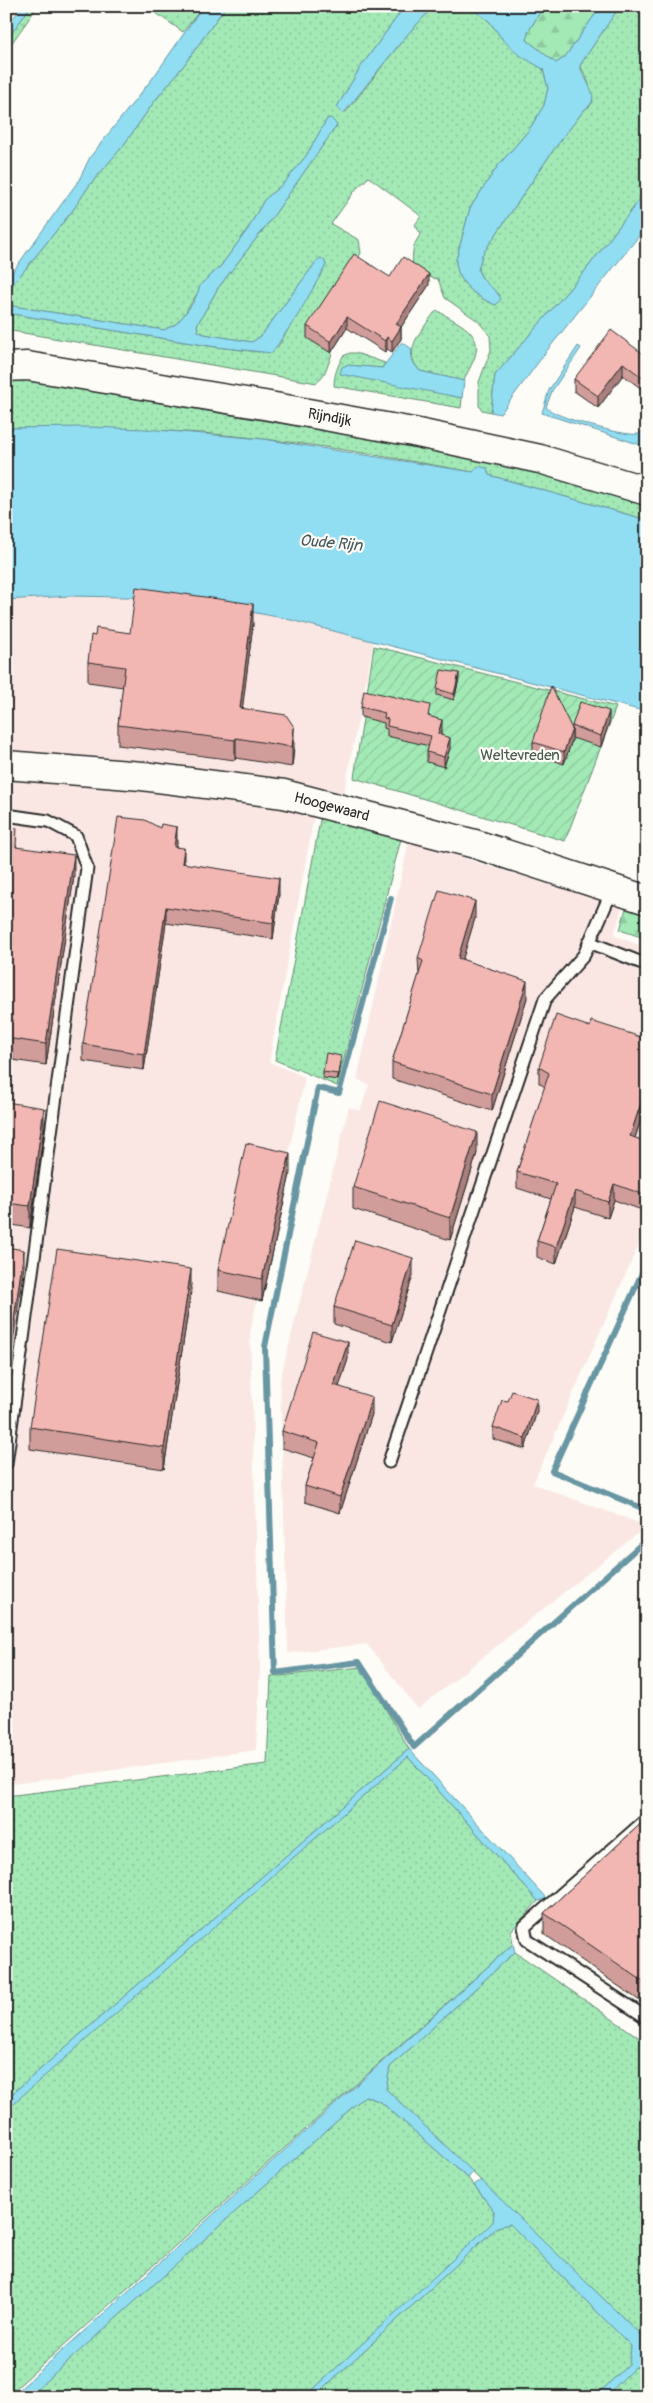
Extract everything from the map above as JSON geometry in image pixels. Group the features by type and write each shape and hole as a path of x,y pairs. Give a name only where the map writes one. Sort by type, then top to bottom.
{"street":[{"name":"Rijndijk","path":"6,367 36,368 264,405 413,432 540,460 647,491"},
{"name":"Hoogewaard","path":"6,765 142,776 284,794 475,844 647,900"}],"lane":[{"path":"6,815 48,821 76,836 86,868 6,1464"},
{"path":"389,1462 544,999 584,955 613,888"},
{"path":"589,942 647,965"},
{"path":"647,1819 524,1927 527,1940 647,2018"}],"shaded area":[{"path":"58,580 376,630 339,817 314,816 269,1062 305,1077 250,1333 260,1669 256,1750 6,1785 6,1122 46,1127 51,1094 45,1126 6,1121 6,582"},
{"path":"409,841 544,883 625,898 614,935 647,948 647,1226 533,1484 647,1526 418,1709 367,1644 288,1653 280,1380 349,1107 360,1111 369,1085 357,1079"}],"green space":[{"path":"31,6 38,6 6,51 6,41"},
{"path":"146,6 203,6 183,32"},
{"path":"226,6 405,6 360,68 337,107 346,112 407,35 434,6 472,6 489,21 503,40 543,69 548,88 544,105 529,130 497,167 470,208 456,260 460,275 469,288 482,298 496,305 500,295 484,282 478,270 482,255 552,152 593,101 588,81 580,65 620,6 647,6 647,190 585,271 495,375 491,412 482,410 479,406 479,382 491,350 490,336 478,321 445,298 438,279 429,277 413,267 413,249 421,234 415,225 421,216 369,177 356,189 331,224 359,240 361,253 354,266 330,360 324,374 317,383 6,330 6,313 216,347 259,352 277,348 324,269 326,265 324,260 320,258 316,262 261,336 252,342 204,334 198,331 197,325 218,288 272,218 337,125 327,119 306,156 284,183 264,200 248,229 220,267 204,282 184,315 176,324 164,330 6,305 6,293 73,210 89,186 123,146"},
{"path":"544,6 601,6 565,57 556,63 527,40 528,32"},
{"path":"438,311 461,324 476,342 474,359 464,381 420,371 412,356 419,334 434,313"},
{"path":"356,353 385,363 382,368 346,365 462,398 461,408 334,386 341,360 343,356"},
{"path":"6,377 455,453 554,474 647,502 647,520 489,475 479,466 473,472 316,446 200,433 103,428 6,428"},
{"name":"Weltevreden","path":"374,646 616,707 565,841 354,778"},
{"path":"322,810 402,835 337,1086 275,1060"},
{"path":"628,901 647,909 647,939 620,930"},
{"path":"361,1667 409,1749 6,2099 6,1796 267,1764 271,1677"},
{"path":"408,1757 538,1901 511,1931 513,1944 6,2397 6,2109"},
{"path":"515,1952 647,2043 647,2341 386,2089 390,2067"},
{"path":"365,2096 381,2102 468,2178 494,2211 494,2222 305,2397 27,2397"},
{"path":"510,2224 631,2346 629,2364 595,2397 314,2397 497,2227"},
{"path":"647,2366 647,2397 605,2397 635,2367"}],"water":[{"path":"22,6 31,6 6,41 6,28"},
{"path":"203,6 226,6 123,146 89,186 73,210 6,293 6,281 79,180 90,157 155,75"},
{"path":"405,6 434,6 407,35 343,114 337,107 360,68"},
{"path":"472,6 501,6 513,9 520,6 544,6 528,32 527,40 556,63 565,57 601,6 620,6 580,65 591,89 593,100 552,152 482,255 478,270 483,279 499,295 501,299 496,305 482,298 469,288 460,275 456,260 470,208 497,167 529,130 544,105 548,88 543,69 519,55 503,40 489,21 471,8"},
{"path":"331,118 337,125 272,218 218,288 197,325 198,331 204,334 252,342 261,336 316,262 320,258 324,260 326,265 324,269 298,315 272,353 216,347 6,313 6,305 164,330 176,324 194,301 201,284 220,267 248,229 264,200 284,183 306,156 327,119"},
{"path":"647,190 647,226 549,348 500,414 491,412 495,375 585,271"},
{"path":"402,342 412,349 411,360 420,371 464,381 462,398 340,374 342,367 347,365 382,368"},
{"path":"578,346 581,348 552,391 546,407 575,421 620,432 639,434 647,427 647,447 542,413 549,390"},
{"name":"Oude Rijn","path":"87,427 145,429 263,439 473,472 478,466 487,468 489,475 647,520 647,712 283,618 176,598 69,596 6,600 6,428"},
{"path":"409,1749 547,1899 538,1901 408,1757 6,2110 6,2099"},
{"path":"513,1944 515,1952 390,2067 386,2089 473,2172 468,2178 381,2102 365,2096 28,2397 11,2397"},
{"path":"481,2180 647,2341 647,2366 635,2367 605,2397 595,2397 629,2364 631,2346 510,2224 497,2227 314,2397 305,2397 493,2222 494,2211 474,2185"}],"building":[{"path":"354,254 390,277 403,257 429,274 396,324 401,327 392,341 387,337 385,341 347,317 331,342 307,326"},
{"path":"611,330 647,355 647,381 623,363 598,396 574,379"},
{"path":"136,587 253,604 240,708 286,715 294,727 292,747 236,738 235,740 118,725 125,667 88,662 91,635 95,636 96,628 130,633"},
{"path":"441,670 459,673 454,694 437,689"},
{"path":"551,686 572,729 564,752 533,742"},
{"path":"364,690 430,705 428,716 442,720 438,734 450,738 444,757 427,752 431,736 387,726 388,719 384,718 385,713 361,707"},
{"path":"580,702 609,711 601,736 572,726"},
{"path":"118,817 145,820 160,828 161,824 177,827 174,847 184,848 182,863 279,878 273,923 166,907 144,1054 83,1044"},
{"path":"6,826 17,828 16,847 74,855 46,1044 6,1038"},
{"path":"439,890 475,901 458,958 527,981 492,1094 392,1062 423,961 418,958"},
{"path":"556,1015 590,1027 591,1021 647,1039 647,1091 645,1091 630,1136 647,1142 647,1182 642,1194 614,1184 608,1202 575,1191 556,1247 537,1241 556,1184 517,1172 549,1073 539,1067"},
{"path":"326,1053 341,1056 338,1074 323,1072"},
{"path":"380,1101 477,1132 450,1218 353,1187"},
{"path":"6,1102 44,1108 30,1206 6,1203"},
{"path":"246,1143 290,1153 262,1279 218,1270"},
{"path":"355,1240 413,1258 392,1325 334,1307"},
{"path":"6,1247 24,1250 7,1368 6,1368"},
{"path":"57,1249 191,1269 164,1448 30,1427"},
{"path":"313,1332 348,1342 334,1385 372,1397 340,1497 305,1486 319,1443 282,1431"},
{"path":"512,1391 537,1399 525,1438 493,1427 502,1400 508,1401"},
{"path":"647,1818 647,1984 544,1913"}],"waterway":[{"path":"391,898 339,1093 318,1088 265,1347 275,1673 359,1662 414,1747 647,1539"},
{"path":"647,1262 552,1471 647,1510"}]}
